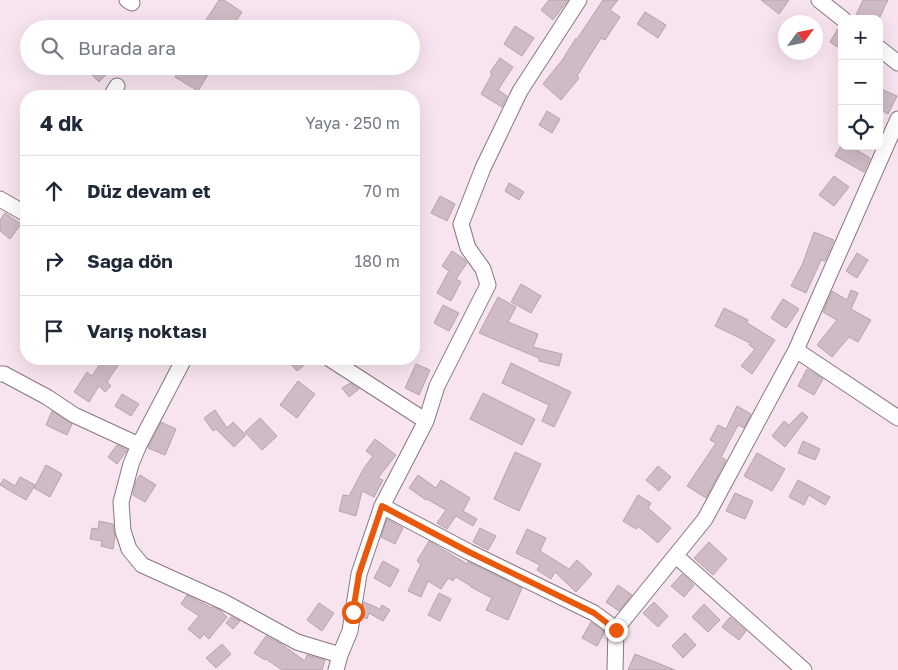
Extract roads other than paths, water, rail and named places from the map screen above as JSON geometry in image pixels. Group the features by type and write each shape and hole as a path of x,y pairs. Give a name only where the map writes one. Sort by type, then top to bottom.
{"street":[{"path":"336,670 350,631 359,574 382,506 426,421 437,386 488,285 483,269 468,248 461,224 483,168 520,91 579,0"},
{"path":"819,0 838,16"},
{"path":"883,51 898,63"},
{"path":"615,670 616,630 706,519 796,350 898,119"},
{"path":"0,199 20,211"},
{"path":"796,350 898,418"},
{"path":"181,365 139,445 121,502 123,531 129,549 142,565 224,602 297,642 340,655"},
{"path":"339,365 426,421"},
{"path":"0,374 4,374 47,397 74,416 139,445"},
{"path":"382,506 469,552 594,613 616,630"},
{"path":"676,556 804,670"}]}
